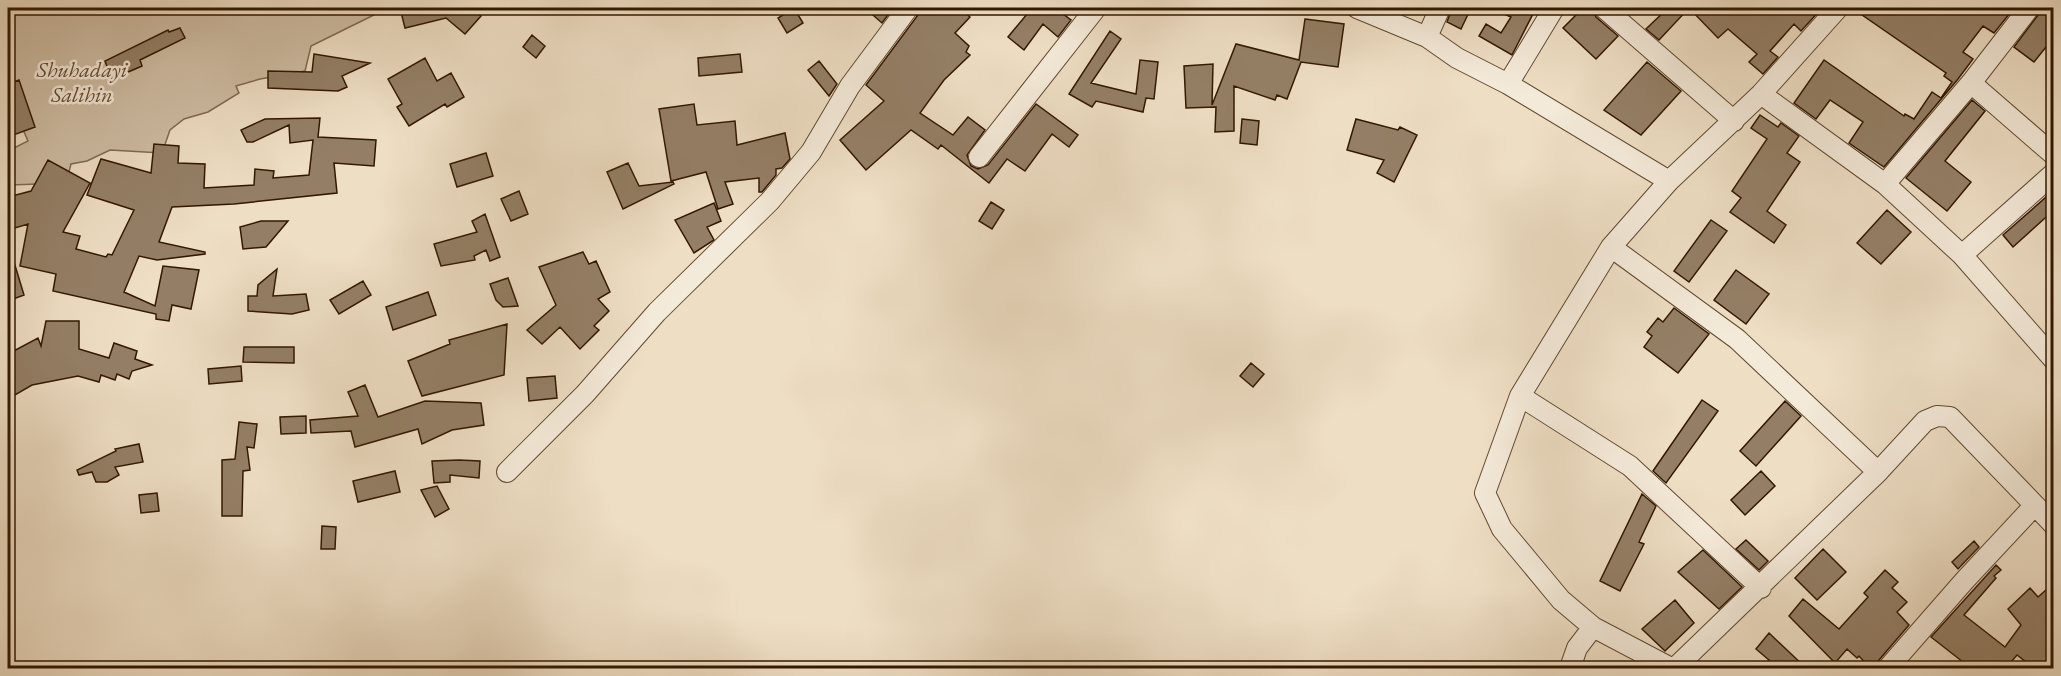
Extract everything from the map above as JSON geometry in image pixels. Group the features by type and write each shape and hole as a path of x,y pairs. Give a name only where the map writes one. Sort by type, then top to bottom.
{"street":[{"path":"507,472 585,394 657,312 770,201 811,152 850,86 908,8"},
{"path":"979,157 1096,8"},
{"path":"1357,8 1427,37 1457,58 1508,84 1669,181"},
{"path":"1427,37 1440,8"},
{"path":"1508,84 1554,8"},
{"path":"1604,8 1734,121"},
{"path":"1885,184 1971,83 2028,8"},
{"path":"1832,10 1761,94 1669,181 1611,247 1520,396 1485,493 1502,529 1561,600 1593,627 1673,669 1761,588 1878,472 1925,421 1937,416 1950,417 2054,525"},
{"path":"1971,83 2054,155"},
{"path":"1761,94 1885,184 1962,255 2054,360"},
{"path":"1962,255 2054,172"},
{"path":"1611,247 1737,339 1878,472"},
{"path":"1520,396 1630,466 1761,588"},
{"path":"1888,669 1965,580 2034,506"},
{"path":"1570,669 1577,648 1593,627"}],"green space":[{"name":"Shuhadayi Salihin","path":"8,8 388,8 311,46 305,71 236,86 239,93 208,112 184,119 170,130 162,153 110,150 87,161 71,164 66,183 10,185 8,151 28,141 8,96"}],"building":[{"path":"400,8 471,8 481,16 465,34 446,18 405,28"},
{"path":"794,8 803,23 787,33 778,18"},
{"path":"865,8 893,8 882,23"},
{"path":"920,8 960,8 970,17 955,33 969,46 966,52 970,55 944,80 920,113 953,135 968,117 985,130 967,155 971,166 978,169 988,165 1036,104 1078,135 1069,147 1052,134 1025,171 1007,159 989,183 941,145 938,149 911,130 866,170 840,140 884,101 866,85 918,15"},
{"path":"1032,8 1055,8 1071,20 1058,37 1043,24 1024,50 1008,37"},
{"path":"1452,8 1471,8 1461,29 1447,22"},
{"path":"1490,8 1536,8 1512,55 1479,36 1486,24 1501,33 1511,17"},
{"path":"1583,8 1592,8 1596,17 1618,36 1596,59 1563,28"},
{"path":"1668,8 1689,8 1659,40 1646,29"},
{"path":"1689,8 1822,8 1801,31 1794,24 1770,51 1778,57 1763,74 1749,62 1757,54 1728,29 1718,38"},
{"path":"1852,8 2014,8 1994,33 1983,26 1963,52 1973,59 1958,79 1884,167 1849,143 1863,122 1830,100 1816,119 1794,103 1824,60 1904,116 1905,114 1914,119 1932,92 1941,98 1952,82 1944,76 1946,73"},
{"path":"2041,8 2054,8 2054,37 2034,62 2014,47"},
{"path":"1305,19 1344,24 1338,67 1301,62 1287,99 1277,95 1275,100 1234,86 1234,131 1215,132 1216,107 1186,108 1184,66 1213,64 1212,105 1236,44 1299,60"},
{"path":"180,28 185,38 140,60 142,66 112,79 105,61 168,30 169,32"},
{"path":"1110,31 1121,39 1091,83 1136,94 1140,60 1158,62 1154,99 1146,98 1143,112 1096,101 1092,107 1069,94"},
{"path":"532,35 545,46 536,58 523,47"},
{"path":"314,54 370,63 342,76 347,87 338,91 268,88 268,71 312,72"},
{"path":"740,54 742,72 699,76 698,58"},
{"path":"425,58 437,81 451,73 464,97 447,107 445,104 409,126 397,107 402,104 388,79"},
{"path":"819,61 837,84 829,96 808,70"},
{"path":"1647,62 1681,91 1641,135 1604,110"},
{"path":"19,80 35,127 8,137 8,84"},
{"path":"1972,100 1985,111 1945,161 1971,182 1947,211 1906,178"},
{"path":"694,104 697,125 735,121 737,145 785,133 790,159 782,168 776,169 776,175 762,192 759,192 759,178 725,182 733,204 718,209 706,172 671,181 659,109"},
{"path":"1760,115 1778,127 1781,123 1799,136 1787,153 1800,162 1767,211 1786,225 1774,243 1730,212 1741,198 1732,191 1767,139 1751,128"},
{"path":"320,118 318,137 376,140 374,166 334,163 337,193 234,204 172,207 159,242 205,252 205,254 157,260 139,256 124,292 155,306 163,266 199,270 191,309 172,305 169,321 156,319 156,314 53,291 56,274 20,266 28,224 8,230 8,197 31,191 48,160 90,183 63,232 80,236 76,249 106,257 108,254 112,255 134,210 87,195 101,159 151,173 154,144 179,146 178,163 205,164 204,188 254,185 255,169 274,171 273,178 309,175 313,140 290,143 289,125 253,142 247,142 241,130 265,119"},
{"path":"1242,119 1259,121 1257,145 1240,143"},
{"path":"1356,119 1398,130 1400,127 1417,135 1394,182 1377,173 1384,160 1347,150"},
{"path":"486,153 493,176 457,187 450,164"},
{"path":"628,163 639,186 673,182 674,184 623,209 607,172"},
{"path":"2054,190 2054,210 2013,247 2003,235"},
{"path":"519,191 528,214 511,221 501,199"},
{"path":"991,202 1004,210 992,229 979,221"},
{"path":"714,203 721,221 707,227 714,240 694,253 675,220"},
{"path":"1887,210 1911,232 1881,264 1857,243"},
{"path":"485,214 500,257 490,261 486,250 474,256 475,260 441,266 434,244 477,232 472,221"},
{"path":"1711,220 1727,231 1689,282 1674,271"},
{"path":"261,221 288,221 266,247 243,249 240,227"},
{"path":"8,252 11,252 24,295 8,301"},
{"path":"583,252 589,264 596,261 610,292 598,299 609,311 594,326 599,330 580,349 560,327 542,344 527,330 556,305 539,267"},
{"path":"277,269 273,296 306,294 309,310 292,314 248,311 248,296 257,296 258,285"},
{"path":"1736,270 1769,294 1746,324 1714,300"},
{"path":"508,278 518,306 503,307 496,300 490,284"},
{"path":"363,281 371,295 339,314 330,300"},
{"path":"428,292 436,315 393,330 386,307"},
{"path":"1674,308 1709,334 1678,373 1644,347 1652,336 1647,332 1658,318 1663,322"},
{"path":"46,321 79,321 79,349 109,358 114,343 137,351 135,359 152,365 132,371 129,379 117,374 115,380 101,375 99,382 78,376 32,385 8,399 8,354 38,338 41,346"},
{"path":"507,324 504,375 422,396 408,361 450,344 449,340"},
{"path":"244,347 294,347 294,363 243,362"},
{"path":"1251,363 1264,374 1253,387 1240,376"},
{"path":"241,366 242,381 209,384 208,369"},
{"path":"555,376 557,398 529,401 527,378"},
{"path":"365,385 378,417 425,401 481,403 484,425 452,430 422,444 418,429 355,447 351,431 311,433 310,420 358,416 348,392"},
{"path":"1702,400 1718,411 1666,483 1653,471"},
{"path":"1785,401 1801,416 1756,466 1740,451"},
{"path":"306,416 306,433 281,434 280,417"},
{"path":"239,422 257,424 254,448 247,447 250,470 243,471 242,516 222,516 222,460 235,459"},
{"path":"139,444 143,462 115,467 119,475 107,482 96,482 92,472 79,475 77,470 116,451 115,449"},
{"path":"432,461 480,461 479,478 450,475 450,482 434,483"},
{"path":"395,471 400,492 358,502 353,481"},
{"path":"1761,471 1775,486 1745,515 1731,500"},
{"path":"437,486 449,509 435,517 421,490"},
{"path":"157,493 159,511 141,513 139,495"},
{"path":"1642,494 1656,506 1639,542 1644,544 1620,591 1600,581"},
{"path":"322,526 336,527 335,549 321,549"},
{"path":"1746,540 1768,561 1759,570 1736,549"},
{"path":"1974,541 1979,547 1958,569 1952,562"},
{"path":"1823,549 1846,572 1817,600 1795,578"},
{"path":"1703,550 1742,587 1719,609 1678,572"},
{"path":"1996,565 2001,570 1994,576 1996,578 1964,615 2005,647 2021,625 2008,609 2030,588 2038,597 2054,583 2054,669 2035,669 2017,655 2005,669 1972,669 1931,637"},
{"path":"1885,570 1898,582 1892,588 1907,602 1897,612 1909,625 1879,660 1876,669 1871,669 1859,656 1857,658 1847,649 1835,663 1789,616 1803,599 1839,629 1868,597 1864,593"},
{"path":"1675,600 1694,623 1665,651 1642,629"},
{"path":"1769,633 1807,669 1761,669 1769,660 1756,649"}]}
